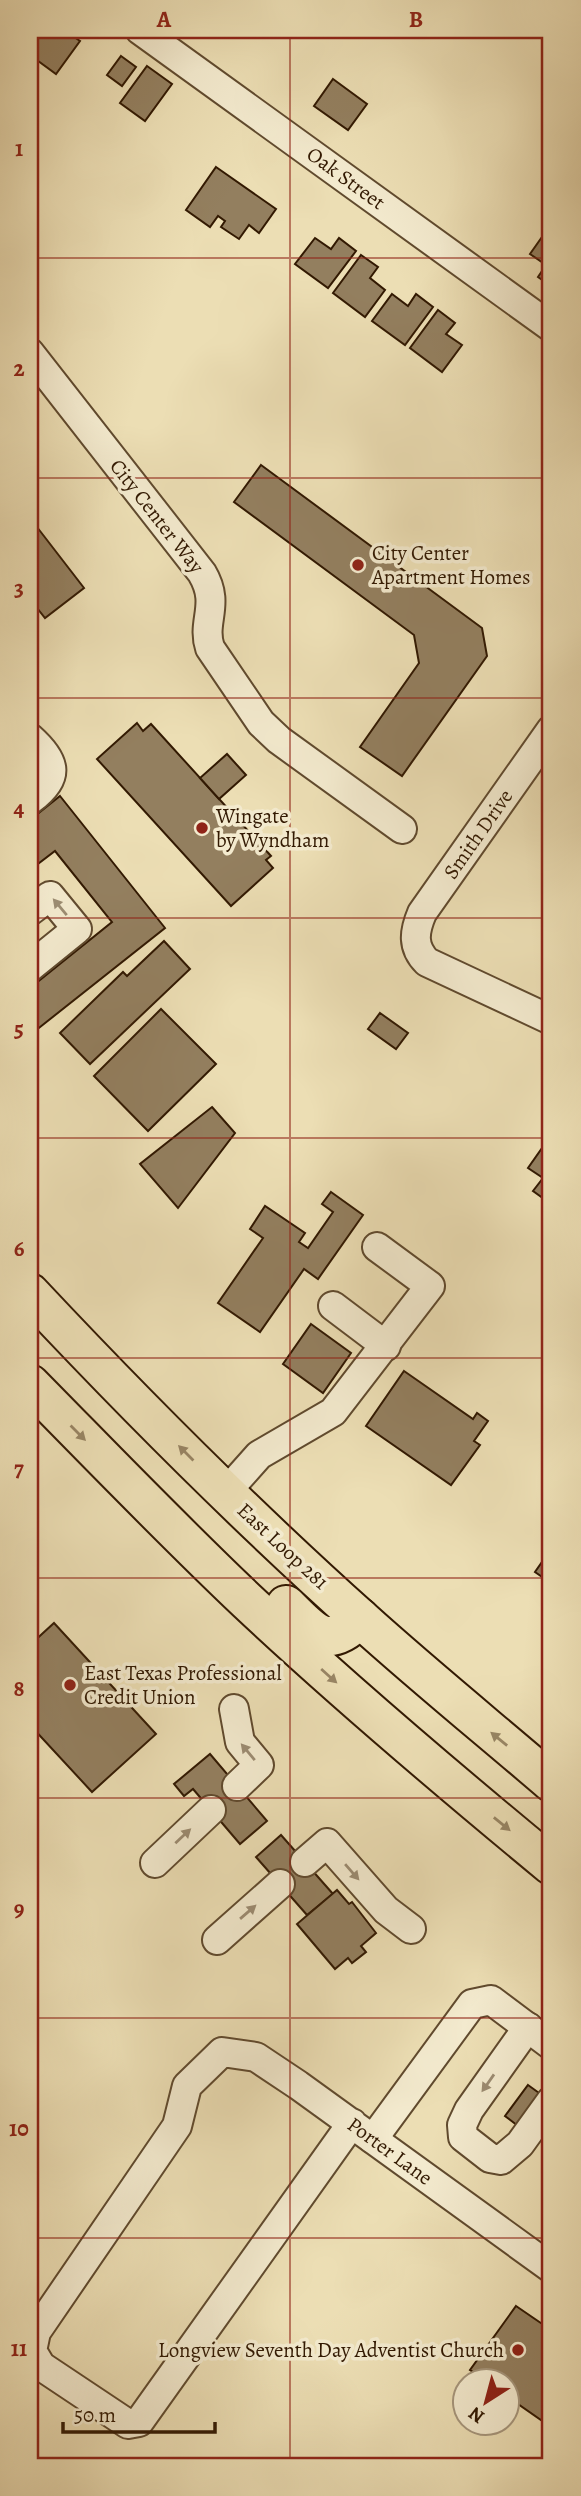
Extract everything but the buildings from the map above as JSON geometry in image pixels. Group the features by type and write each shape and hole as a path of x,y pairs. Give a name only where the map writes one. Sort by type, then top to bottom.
{"highway":[{"name":"East Loop 281","path":"30,1293 226,1492 360,1618 551,1782"},
{"path":"30,1384 133,1491 362,1706 551,1865"},
{"path":"133,1491 243,1565 321,1635 328,1637 343,1634 360,1618"}],"street":[{"name":"Oak Street","path":"140,30 551,327"},
{"name":"City Center Way","path":"30,353 202,573 208,583 212,606 207,640 210,648 261,723 279,740 402,829"},
{"name":"Smith Drive","path":"551,730 422,913 416,928 416,943 420,954 432,965 551,1020"},
{"path":"30,738 51,764 52,778 44,790 30,800"},
{"path":"30,911 50,896 78,929 30,967"},
{"path":"226,1492 259,1455 333,1412 430,1286 377,1247"},
{"path":"332,1306 386,1346"},
{"path":"234,1709 240,1742 259,1765 237,1786"},
{"path":"155,1863 211,1810"},
{"path":"305,1862 327,1843 386,1910 411,1929"},
{"path":"217,1940 280,1884"},
{"path":"362,2131 472,2004 491,2000 551,2045"},
{"path":"528,2027 469,2110 462,2125 463,2137 490,2158 501,2160 520,2144 551,2101"},
{"name":"Porter Lane","path":"362,2131 139,2422 128,2424 41,2365 33,2351 36,2332 177,2126 187,2086 222,2052 256,2057 362,2131 551,2268"}],"place":[{"name":"City Center Apartment Homes","path":"358,565"},
{"name":"Wingate by Wyndham","path":"202,828"},
{"name":"East Texas Professional Credit Union","path":"70,1685"},
{"name":"Longview Seventh Day Adventist Church","path":"518,2350"}]}
